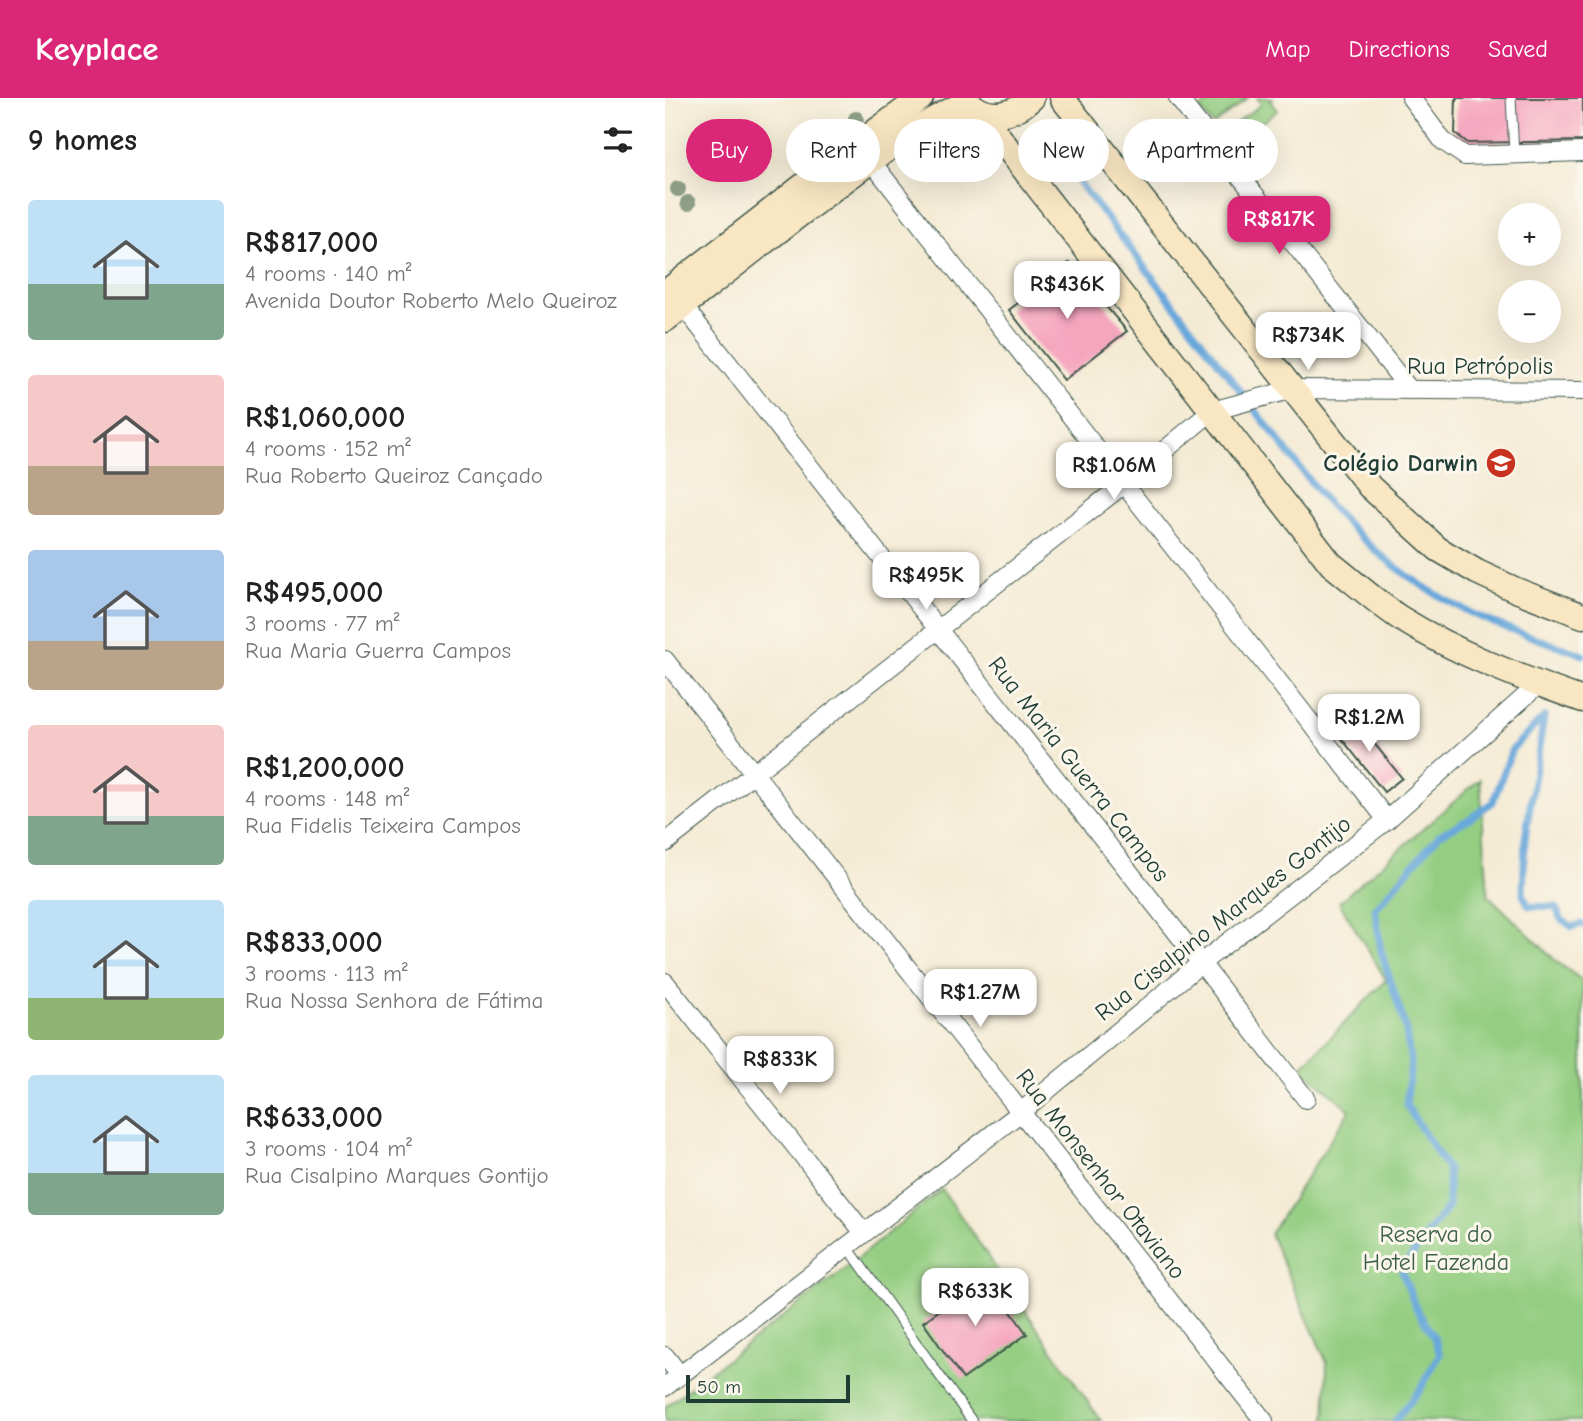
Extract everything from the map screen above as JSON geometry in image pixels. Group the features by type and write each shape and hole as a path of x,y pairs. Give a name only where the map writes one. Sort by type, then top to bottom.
{"main road":[{"path":"670,298 824,170 921,98"},
{"path":"880,155 949,111 970,103 992,114 1006,113 1020,109 1032,98"},
{"path":"1062,98 1370,487 1438,548 1507,586 1583,616"},
{"path":"970,103 1223,408 1331,564 1398,617 1436,638 1539,684 1583,700"},
{"path":"670,298 810,207 843,182"}],"street":[{"path":"1178,98 1411,390"},
{"path":"1411,98 1443,141 1465,156 1583,152"},
{"path":"880,172 1387,820"},
{"name":"Rua Maria Guerra Campos","path":"670,298 937,628 1306,1099"},
{"name":"Rua Petrópolis","path":"1223,408 1293,389 1583,391"},
{"path":"665,843 937,628 1223,408"},
{"name":"Rua Monsenhor Otaviano","path":"665,660 1264,1421"},
{"name":"Rua Cisalpino Marques Gontijo","path":"665,1387 1021,1112 1201,963 1387,820 1539,684"},
{"path":"665,982 864,1233"},
{"path":"665,1356 680,1375"}],"lane":[{"path":"1511,98 1514,153"},
{"path":"847,1246 971,1421"}],"green space":[{"path":"1215,98 1248,98 1221,119 1208,119 1200,109"},
{"path":"1257,98 1273,98 1270,101 1278,110 1267,119 1242,119 1262,104"},
{"name":"Reserva do Hotel Fazenda","path":"1480,779 1488,895 1557,962 1583,981 1583,1421 1325,1421 1327,1363 1270,1234 1350,1110 1301,1068 1386,980 1339,902"},
{"path":"942,1189 1101,1421 665,1421 665,1407 835,1277"}],"building":[{"path":"1456,98 1583,98 1583,141 1468,143 1455,133"},
{"path":"1069,263 1127,331 1064,380 1009,310"},
{"path":"1353,717 1402,778 1384,792 1335,730"},
{"path":"986,1277 1027,1334 963,1379 923,1322"}],"waterway":[{"path":"1079,182 1324,499 1350,527 1407,575 1456,606 1491,622 1583,655"},
{"path":"1544,717 1525,839 1523,895 1529,906 1556,907 1560,918 1572,927 1583,925"},
{"path":"1395,1421 1421,1388 1440,1354 1434,1337 1416,1308 1402,1272 1448,1207 1448,1170 1406,1105 1411,1063 1405,1026 1381,951 1375,909 1439,835 1493,802 1512,749 1544,717"}],"place":[{"name":"Colégio Darwin","path":"1501,463"}]}
